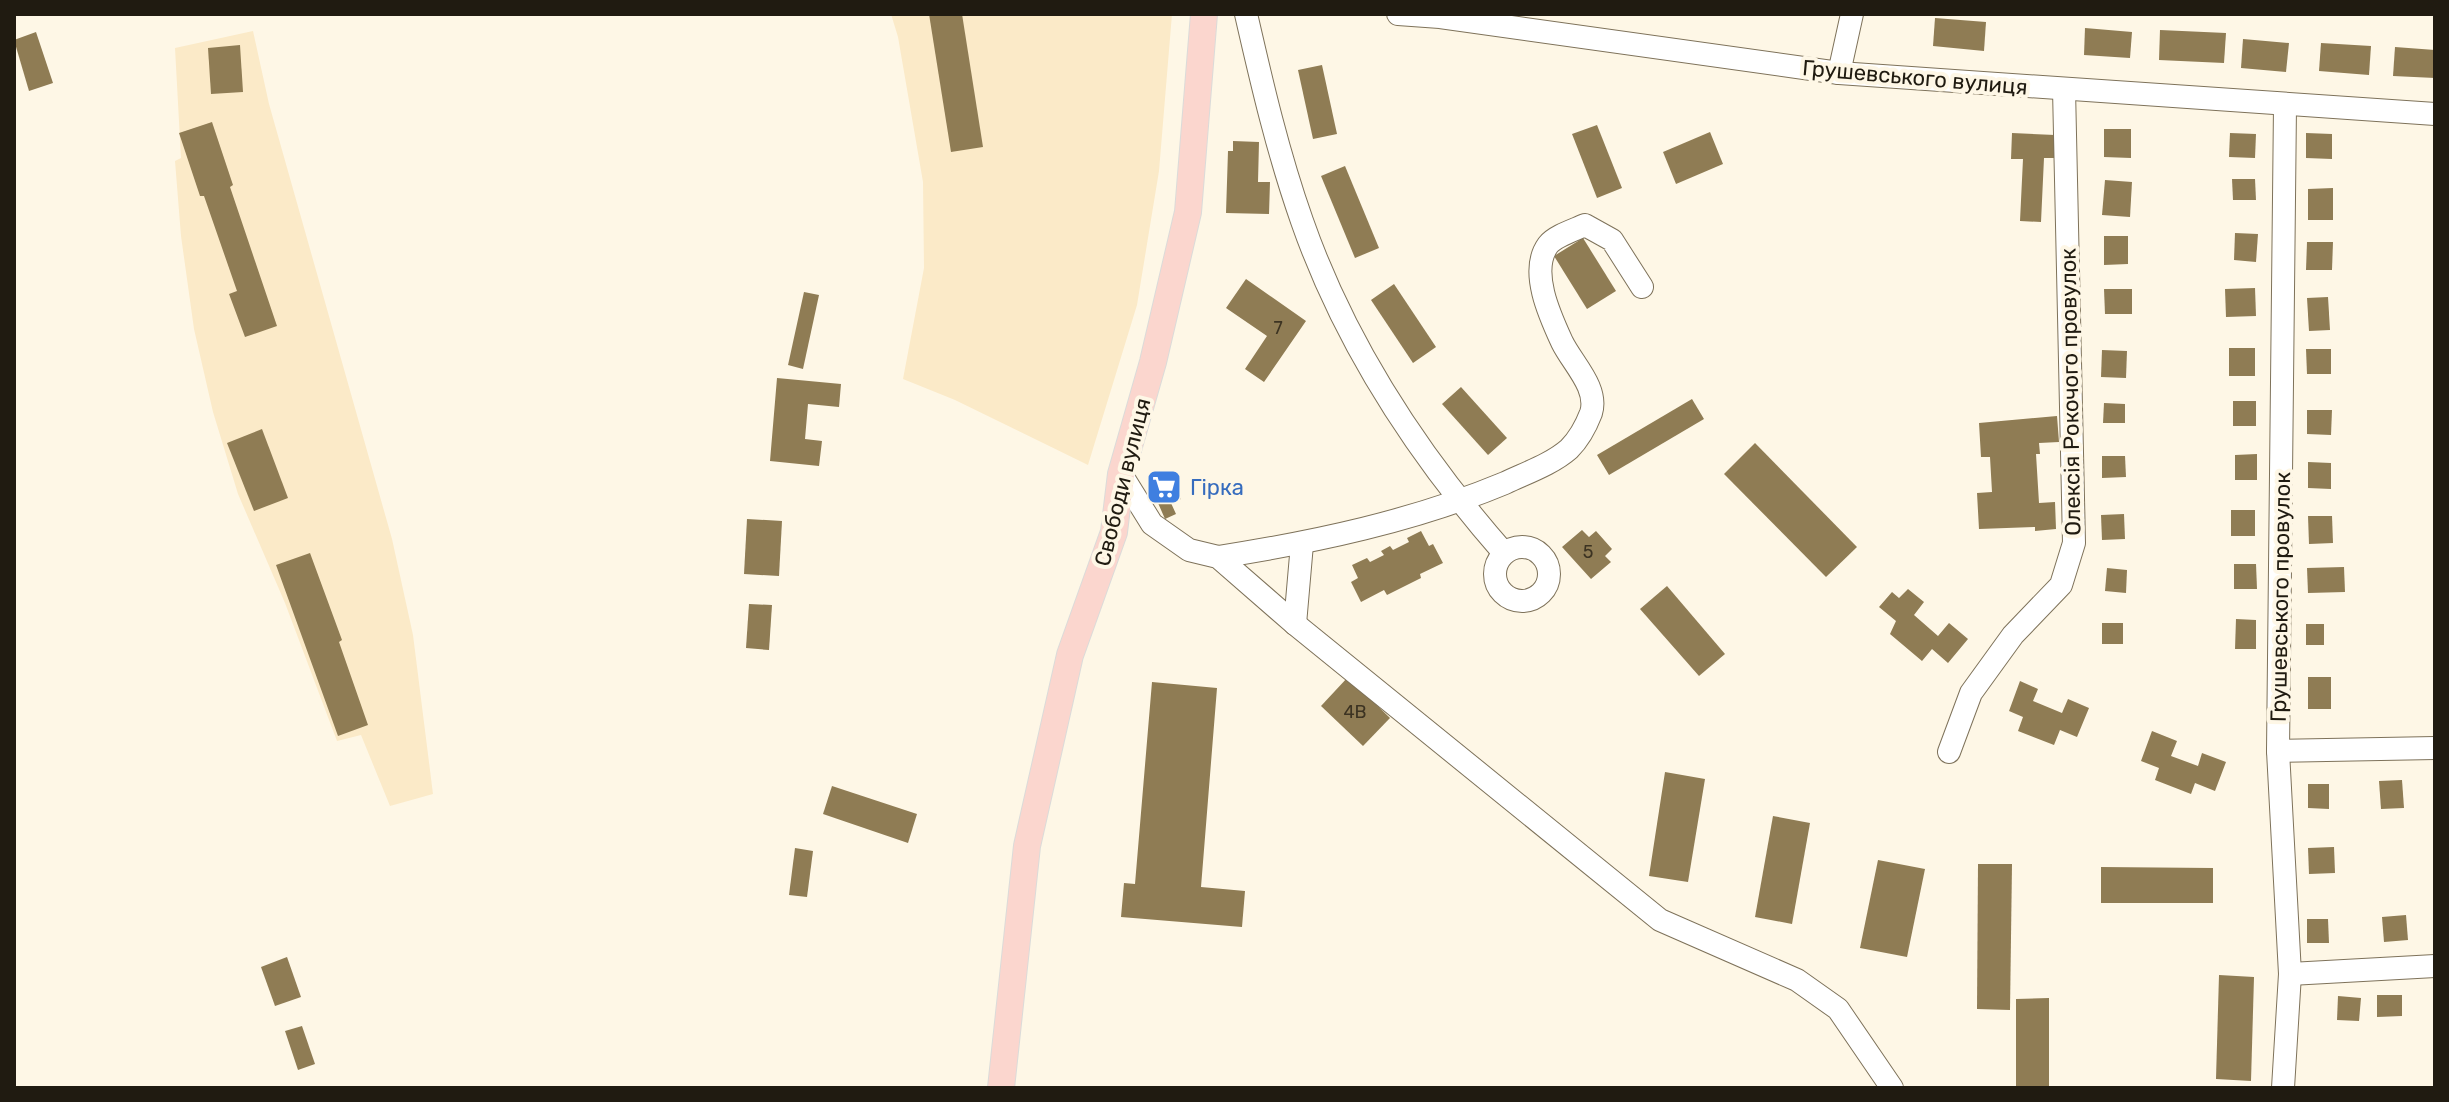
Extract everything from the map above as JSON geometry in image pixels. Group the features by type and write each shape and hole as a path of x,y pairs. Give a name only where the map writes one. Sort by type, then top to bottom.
{"main road":[{"name":"Свободи вулиця","path":"1001,1088 1027,846 1070,655 1114,532 1121,474 1153,362 1188,212 1204,14"}],"street":[{"path":"1246,14 1276,140 1302,222 1340,311 1415,441 1460,502 1504,553"},
{"name":"Грушевського вулиця","path":"1398,14 1440,17 1839,73 2435,114"},
{"path":"1839,73 1852,14"},
{"name":"Олексія Рокочого провулок","path":"1949,752 1971,693 2013,635 2061,585 2074,543 2064,89"},
{"name":"Грушевського провулок","path":"2283,1088 2290,974 2278,751 2285,106"},
{"path":"1121,474 1152,524 1189,550 1218,557 1302,544 1460,502 1535,469 1568,449 1584,430 1592,409 1591,390 1562,342 1540,284 1540,260 1550,242 1585,225 1612,240 1642,287"},
{"path":"1295,624 1302,544"},
{"path":"1218,557 1295,624 1660,920 1797,980 1838,1009 1892,1088"},
{"path":"2278,751 2435,748"},
{"path":"2290,974 2435,966"}],"shaded area":[{"path":"891,14 1172,14 1159,171 1137,305 1088,465 955,400 903,379 924,268 923,182 898,37"},
{"path":"253,31 269,104 392,539 413,635 433,794 390,806 361,735 337,741 285,603 238,494 213,412 194,329 181,236 175,161 181,158 175,48"}],"building":[{"path":"929,14 962,14 983,147 951,152"},
{"path":"1935,18 1986,22 1984,51 1933,46"},
{"path":"2085,28 2132,32 2130,58 2084,55"},
{"path":"2160,30 2226,33 2224,63 2159,60"},
{"path":"36,32 53,83 29,91 14,40"},
{"path":"2243,39 2289,43 2286,72 2241,68"},
{"path":"2321,43 2371,46 2369,75 2319,71"},
{"path":"240,45 243,92 211,94 208,48"},
{"path":"2395,47 2435,50 2435,78 2393,76"},
{"path":"1322,65 1337,134 1313,139 1298,70"},
{"path":"212,122 233,185 230,187 277,326 245,337 229,294 237,291 179,133"},
{"path":"1597,125 1622,188 1597,198 1572,134"},
{"path":"2104,129 2131,129 2131,158 2104,157"},
{"path":"1710,132 1723,164 1676,184 1663,152"},
{"path":"2012,133 2055,135 2054,158 2044,158 2041,222 2020,221 2023,159 2011,159"},
{"path":"2230,133 2256,134 2255,158 2229,157"},
{"path":"2306,133 2332,134 2332,159 2306,158"},
{"path":"1233,141 1259,142 1258,182 1270,182 1269,214 1226,213 1228,151 1233,151"},
{"path":"1345,166 1379,248 1355,258 1321,176"},
{"path":"2232,179 2255,179 2256,200 2233,200"},
{"path":"2105,180 2132,182 2130,217 2102,215"},
{"path":"2333,188 2333,220 2308,220 2308,189"},
{"path":"2235,233 2258,234 2256,262 2234,260"},
{"path":"2104,236 2128,236 2128,264 2104,265"},
{"path":"1583,238 1616,291 1587,309 1554,256"},
{"path":"2307,242 2333,242 2332,270 2306,270"},
{"path":"1246,279 1306,321 1264,382 1245,369 1267,336 1226,308"},
{"path":"1394,284 1436,347 1413,363 1371,300"},
{"path":"2255,288 2256,316 2226,317 2225,289"},
{"path":"2104,289 2132,289 2132,314 2105,314"},
{"path":"804,292 819,295 803,369 788,365"},
{"path":"2328,297 2330,330 2309,331 2307,298"},
{"path":"2229,348 2255,348 2255,376 2229,376"},
{"path":"2306,349 2331,349 2331,374 2307,374"},
{"path":"2102,350 2127,351 2126,378 2101,377"},
{"path":"777,378 841,384 839,407 808,404 805,439 822,441 819,466 770,461"},
{"path":"1461,387 1507,438 1488,455 1442,404"},
{"path":"1692,399 1704,419 1609,475 1597,455"},
{"path":"2233,401 2256,401 2256,426 2233,426"},
{"path":"2104,403 2125,404 2125,423 2103,423"},
{"path":"2307,410 2332,410 2331,435 2307,434"},
{"path":"2057,416 2059,442 2039,443 2040,454 2036,454 2039,503 2055,502 2056,529 1979,529 1977,493 1992,492 1990,457 1981,457 1979,423"},
{"path":"262,429 288,498 254,511 227,443"},
{"path":"1755,443 1857,547 1826,577 1724,474"},
{"path":"2257,454 2257,480 2235,480 2235,455"},
{"path":"2102,456 2125,456 2126,477 2102,478"},
{"path":"2308,462 2331,463 2331,489 2308,488"},
{"path":"1169,471 1181,499 1171,503 1176,514 1165,519 1148,480"},
{"path":"2231,510 2255,510 2255,536 2231,536"},
{"path":"2124,514 2125,539 2102,540 2101,515"},
{"path":"2308,516 2332,516 2333,543 2309,544"},
{"path":"747,519 782,521 779,576 744,574"},
{"path":"1582,530 1589,537 1596,531 1612,549 1605,556 1611,562 1591,579 1562,547"},
{"path":"1421,531 1429,546 1433,544 1443,563 1387,595 1384,590 1361,602 1351,582 1358,578 1352,565 1367,558 1370,562 1384,555 1381,551 1390,546 1393,550 1409,542 1407,538"},
{"path":"310,553 342,640 339,642 368,725 338,736 276,565"},
{"path":"2234,564 2256,564 2257,589 2234,589"},
{"path":"2344,567 2345,592 2308,593 2307,568"},
{"path":"2107,568 2127,570 2126,593 2105,591"},
{"path":"1667,586 1725,654 1699,676 1640,609"},
{"path":"1908,589 1924,602 1914,615 1938,636 1949,623 1968,639 1948,663 1932,649 1922,661 1890,634 1896,621 1879,607 1892,592 1899,598"},
{"path":"749,604 772,605 769,650 746,648"},
{"path":"2236,619 2256,620 2256,649 2235,649"},
{"path":"2102,623 2123,623 2123,644 2102,644"},
{"path":"2306,624 2324,624 2324,645 2306,645"},
{"path":"1348,677 1390,718 1363,746 1321,706"},
{"path":"2308,677 2331,677 2331,709 2308,709"},
{"path":"2020,681 2038,689 2033,701 2062,713 2068,699 2089,708 2077,737 2060,730 2054,745 2018,731 2023,717 2009,711"},
{"path":"1152,682 1217,688 1201,887 1245,891 1242,927 1121,917 1124,883 1135,884"},
{"path":"2152,731 2177,741 2171,756 2198,766 2202,753 2226,762 2215,791 2195,783 2191,794 2155,780 2159,768 2141,761"},
{"path":"1665,772 1705,779 1688,882 1649,876"},
{"path":"2402,780 2404,808 2381,809 2379,781"},
{"path":"2308,784 2329,784 2329,809 2308,808"},
{"path":"832,786 917,814 908,843 823,814"},
{"path":"1773,816 1810,823 1792,924 1755,917"},
{"path":"2334,847 2335,873 2309,874 2308,848"},
{"path":"795,848 813,851 807,897 789,895"},
{"path":"1878,860 1925,869 1907,957 1860,948"},
{"path":"1978,864 2012,864 2010,1010 1977,1009"},
{"path":"2101,867 2213,868 2213,903 2101,903"},
{"path":"2406,915 2408,940 2384,942 2382,917"},
{"path":"2307,919 2328,919 2329,943 2307,943"},
{"path":"287,957 301,997 275,1006 261,967"},
{"path":"2219,975 2254,977 2251,1081 2216,1079"},
{"path":"2377,995 2402,995 2402,1016 2377,1017"},
{"path":"2338,996 2361,998 2359,1021 2337,1020"},
{"path":"2049,998 2049,1088 2016,1088 2016,999"},
{"path":"302,1026 315,1064 298,1070 285,1031"}],"place":[{"name":"Гірка","path":"1164,487"}]}
